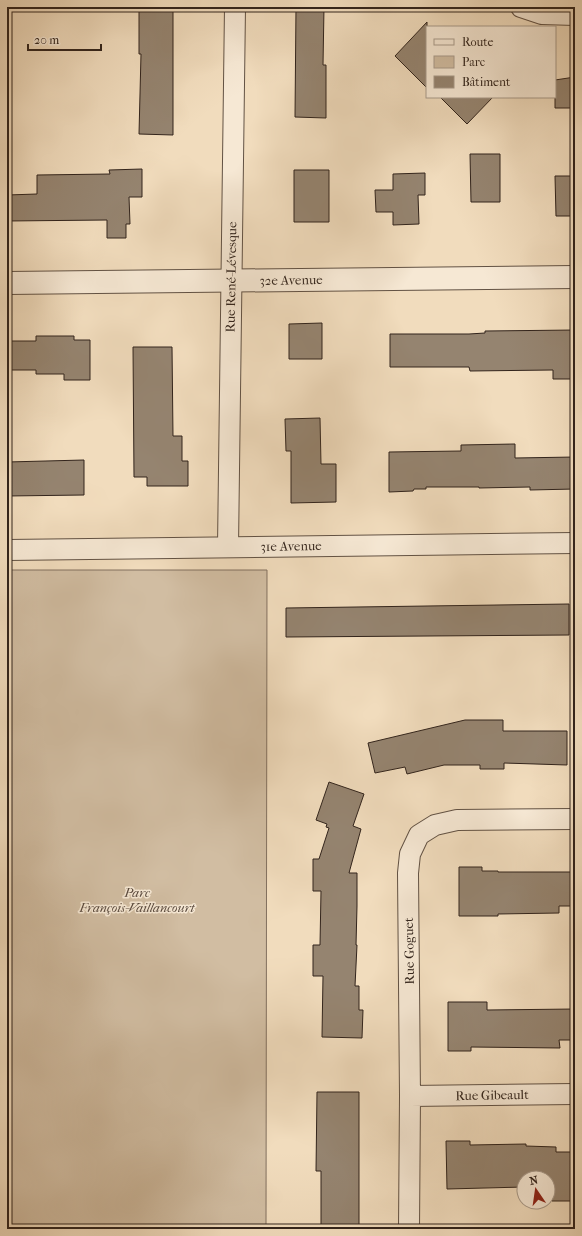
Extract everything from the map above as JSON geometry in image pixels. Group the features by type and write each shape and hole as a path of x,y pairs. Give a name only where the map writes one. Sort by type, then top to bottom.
{"street":[{"name":"Rue René-Lévesque","path":"228,547 235,7"},
{"path":"521,7 542,14 575,15"},
{"name":"32e Avenue","path":"7,283 575,277"},
{"name":"31e Avenue","path":"7,550 575,543"},
{"name":"Rue Goguet","path":"409,1229 410,1096 408,873 410,854 420,835 435,825 457,820 575,819"},
{"name":"Rue Gibeault","path":"410,1096 575,1094"}],"green space":[{"name":"Parc François-Vaillancourt","path":"7,570 267,570 266,1229 7,1229"}],"building":[{"path":"139,7 173,7 173,135 139,134 141,54 139,54"},
{"path":"296,7 324,7 323,65 326,65 326,118 295,117"},
{"path":"427,22 426,87 395,56"},
{"path":"575,77 575,108 555,108 556,80"},
{"path":"441,98 492,98 467,124"},
{"path":"470,154 500,154 500,202 471,202"},
{"path":"142,169 142,197 129,197 130,224 126,224 126,238 107,238 107,220 7,221 7,195 37,194 37,175 110,174 109,170"},
{"path":"294,170 329,170 329,222 294,222"},
{"path":"425,173 425,195 418,195 419,224 393,225 393,212 376,212 375,190 393,190 393,174"},
{"path":"555,176 575,176 575,216 556,216"},
{"path":"322,323 322,359 289,359 289,324"},
{"path":"575,330 575,379 553,379 553,370 470,371 469,367 390,367 390,334 469,334 485,333 485,331"},
{"path":"36,336 74,336 74,340 90,340 90,380 64,380 64,374 36,374 36,370 7,370 7,341 36,341"},
{"path":"133,347 172,347 173,436 182,436 182,461 188,461 188,486 147,486 147,477 134,477"},
{"path":"320,418 321,464 336,464 336,502 291,503 291,451 286,451 285,419"},
{"path":"515,444 515,458 575,457 575,489 530,490 530,487 426,487 426,489 414,489 413,491 389,492 389,452 461,451 461,445"},
{"path":"84,460 84,495 7,496 7,462"},
{"path":"569,604 569,635 286,637 286,608"},
{"path":"465,720 503,720 503,731 567,731 567,765 504,763 504,769 480,769 480,765 444,765 407,774 405,767 375,773 368,743"},
{"path":"329,782 364,794 353,826 361,829 349,873 357,873 357,945 355,986 359,986 359,1010 363,1010 362,1038 322,1037 323,976 313,976 313,945 320,945 321,891 313,891 313,859 319,859 329,828 326,827 327,824 316,820"},
{"path":"459,867 482,867 482,871 498,872 575,872 575,906 559,906 559,913 459,916"},
{"path":"448,1002 487,1002 487,1010 575,1009 575,1040 559,1040 560,1048 471,1047 471,1051 448,1051"},
{"path":"317,1092 359,1092 359,1229 321,1229 321,1171 316,1171"},
{"path":"446,1141 470,1141 470,1145 526,1144 526,1146 556,1147 556,1152 575,1152 575,1201 556,1201 556,1170 516,1170 516,1187 447,1189"}]}
